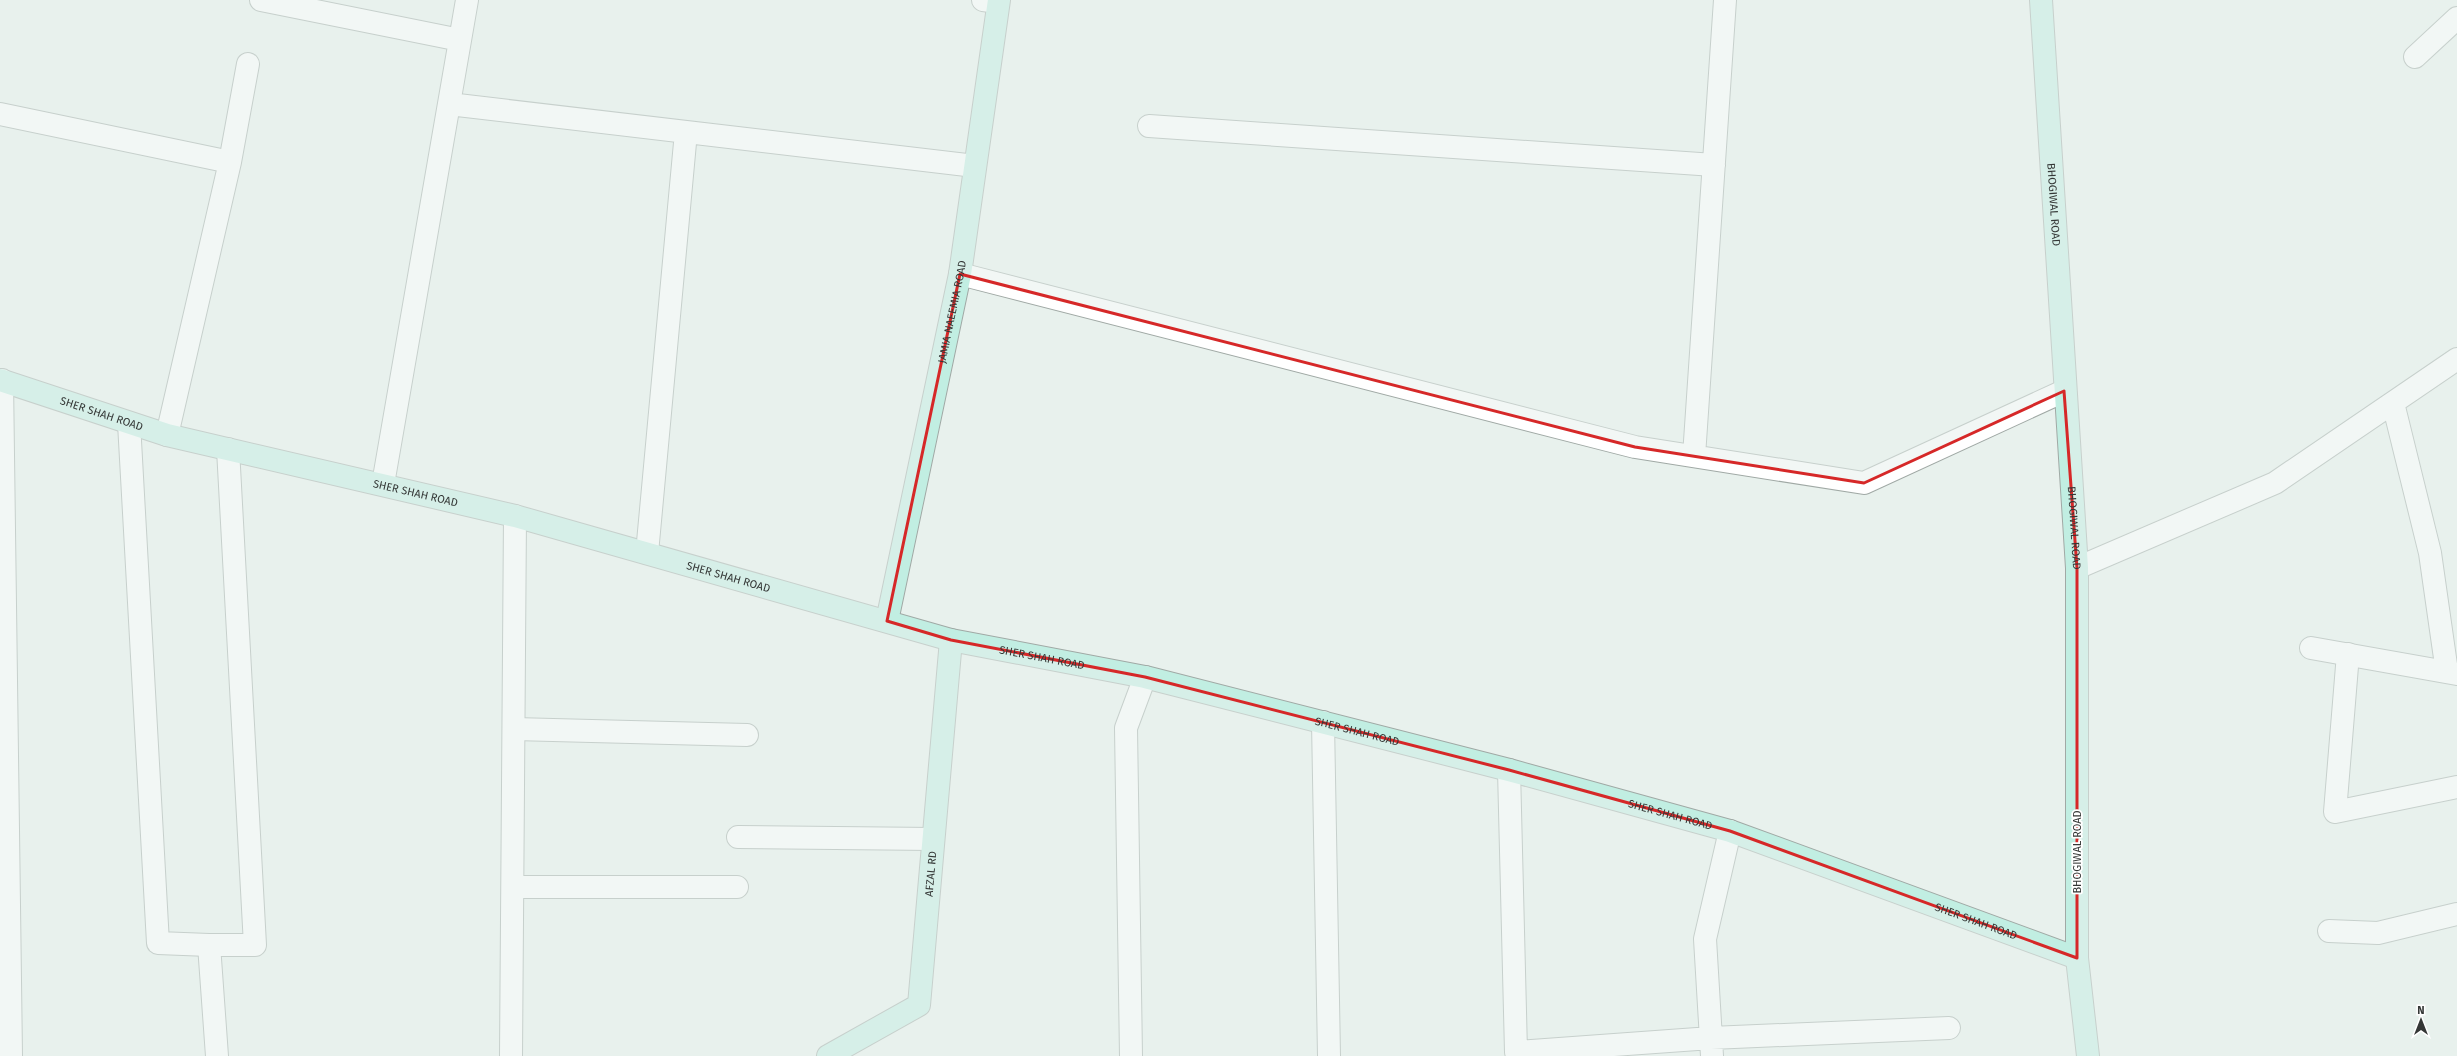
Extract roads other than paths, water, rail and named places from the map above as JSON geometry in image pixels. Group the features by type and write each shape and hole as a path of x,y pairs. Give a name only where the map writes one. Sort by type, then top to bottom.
{"main road":[{"name":"BHOGIWAL ROAD","path":"2041,0 2064,391 2077,568 2077,958 2088,1056"},
{"name":"JAMIA NAEEMIA ROAD","path":"887,621 960,274 975,166 993,1"},
{"name":"SHER SHAH ROAD","path":"1,380 167,435 383,484 515,516 951,640 1145,677 1510,770 1730,831 2077,958"},
{"name":"AFZAL RD","path":"828,1056 919,1005 951,640"}],"street":[{"path":"261,0 460,40"},
{"path":"383,484 467,0"},
{"path":"1694,456 1725,0"},
{"path":"2415,57 2457,18"},
{"path":"167,435 230,162 248,64"},
{"path":"449,104 975,166"},
{"path":"0,114 230,162"},
{"path":"1149,126 1714,165"},
{"path":"647,553 686,132"},
{"path":"960,274 1635,447 1864,483 2064,391"},
{"path":"2077,568 2275,483 2457,359"},
{"path":"1,380 11,1056"},
{"path":"2311,648 2452,673 2430,553 2393,403"},
{"path":"129,423 158,943 255,944 228,449"},
{"path":"511,1056 515,516"},
{"path":"2348,654 2335,812 2457,787"},
{"path":"1131,1056 1126,728 1145,677"},
{"path":"1323,722 1329,1056"},
{"path":"514,729 747,735"},
{"path":"1510,770 1516,1052 1712,1047 1948,1028"},
{"path":"1712,1047 1705,939 1730,831"},
{"path":"738,838 933,839"},
{"path":"513,887 737,887"},
{"path":"2329,931 2378,933 2457,914"},
{"path":"209,944 217,1056"}]}
